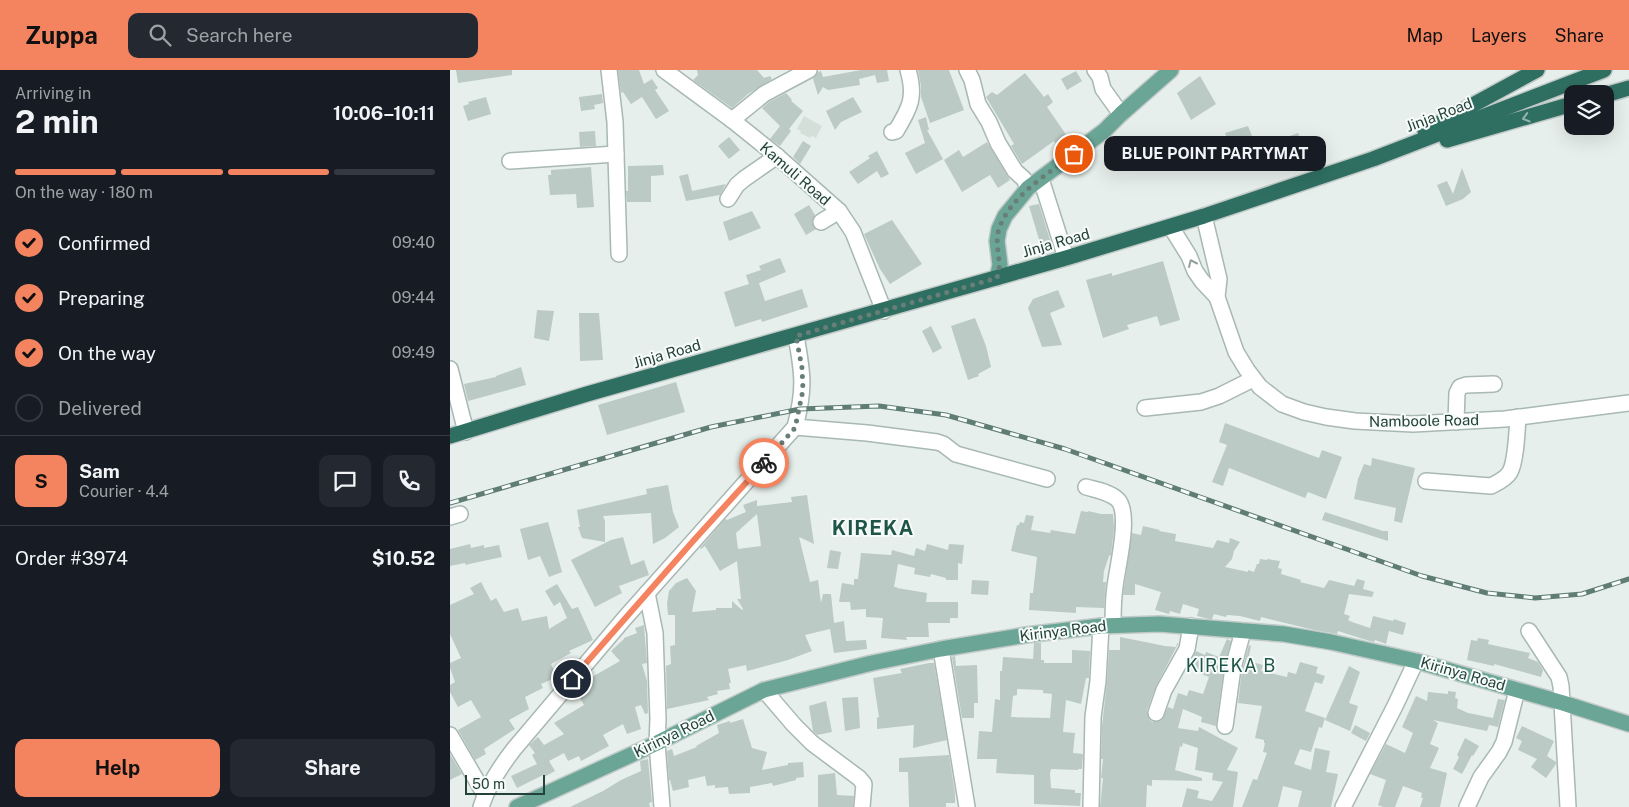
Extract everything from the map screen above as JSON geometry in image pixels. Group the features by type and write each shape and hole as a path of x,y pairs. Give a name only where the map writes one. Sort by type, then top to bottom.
{"highway":[{"path":"1373,159 1537,70"},
{"name":"Jinja Road","path":"450,436 587,394 884,311 1204,216 1373,159 1604,70"},
{"path":"1614,92 1629,88"},
{"path":"1373,159 1446,141 1564,106"}],"main road":[{"path":"997,278 1000,264 997,241 999,229 1005,216 1028,188 1104,131 1171,70"},
{"name":"Kirinya Road","path":"517,807 657,743 764,690 872,663 941,649 1107,626 1159,624 1191,626 1284,634 1331,642 1416,661 1562,702 1629,724"}],"street":[{"path":"609,70 615,122 619,254"},
{"name":"Kamuli Road","path":"664,70 777,156 839,211 853,232 884,311"},
{"path":"732,120 764,94 809,70"},
{"path":"892,132 896,131 911,103 911,84 908,70"},
{"path":"968,70 978,104 989,122 998,143 1015,171 1024,179 1028,188"},
{"path":"1095,70 1100,77 1103,89 1121,114"},
{"path":"510,161 616,154"},
{"path":"728,199 737,185 777,156"},
{"path":"1041,179 1066,258"},
{"path":"821,222 839,211"},
{"name":"Namboole Road","path":"1204,216 1219,279 1217,297 1236,352 1253,379 1268,395 1282,404 1326,418 1413,424 1518,418 1629,403"},
{"path":"1171,226 1189,256 1195,271 1217,297"},
{"path":"483,801 498,770 514,749 646,593 795,428 803,390 802,368 796,336"},
{"path":"450,369 466,432"},
{"path":"1145,408 1201,402 1219,396 1253,379"},
{"path":"1456,422 1460,387 1494,384"},
{"path":"1426,481 1491,486 1497,483 1509,474 1513,465 1518,418"},
{"path":"795,428 937,442 956,454 1047,479"},
{"path":"1086,487 1119,500 1123,511 1124,533 1093,717 1091,807"},
{"path":"646,593 655,633 657,743 662,807"},
{"path":"1156,713 1164,690 1187,649 1191,626"},
{"path":"1225,726 1233,668 1243,630"},
{"path":"1528,631 1559,677 1568,807"},
{"path":"941,649 967,807"},
{"path":"1343,807 1416,661"},
{"path":"764,690 812,743 860,778 864,784 862,807"},
{"path":"1467,807 1481,778 1504,742 1517,690"},
{"path":"450,735 483,801"}],"shaded area":[{"path":"804,116 822,126 816,138 812,136 810,138 800,133 801,131 797,129"}],"building":[{"path":"456,70 512,70 512,75 458,83"},
{"path":"618,70 639,70 644,84 652,79 658,88 655,90 669,111 656,119 642,97 631,104 623,92 621,93"},
{"path":"697,70 757,70 764,78 770,76 772,79 748,94 732,108 693,80 698,75"},
{"path":"861,70 887,70 889,81 877,83 875,75 859,79 860,85 828,90 823,87 818,95 813,79 818,72 821,71 823,77"},
{"path":"918,70 949,70 964,110 930,123 921,97"},
{"path":"1076,71 1082,81 1067,90 1061,79"},
{"path":"1025,73 1044,97 1048,94 1053,102 1047,107 1067,136 1055,143 1054,141 1022,164 1011,146 1014,144 986,97 992,92 997,95"},
{"path":"1200,76 1216,104 1191,120 1177,93"},
{"path":"786,93 791,101 803,111 789,129 791,131 780,146 770,139 780,126 762,108"},
{"path":"602,94 603,103 594,105 595,109 581,111 579,97"},
{"path":"486,97 491,114 468,121 463,106 469,104 468,102"},
{"path":"853,97 862,112 841,122 835,130 826,111"},
{"path":"926,117 929,130 927,130 943,159 916,174 905,153 925,143 918,120"},
{"path":"1248,126 1261,159 1238,167 1225,133"},
{"path":"595,131 596,146 580,147 579,132"},
{"path":"1298,133 1305,149 1282,157 1276,141"},
{"path":"729,137 740,150 729,159 718,146"},
{"path":"803,141 811,146 800,164 793,157"},
{"path":"987,142 1010,180 998,188 990,175 962,192 944,160 959,150 963,157"},
{"path":"877,151 889,174 881,178 877,171 858,184 849,172"},
{"path":"663,165 664,175 651,176 651,202 627,202 628,166"},
{"path":"591,167 594,207 577,208 576,194 550,195 548,175 551,175 551,170"},
{"path":"1462,168 1471,192 1463,199 1446,206 1437,185 1447,181 1453,194"},
{"path":"688,174 692,191 726,184 720,195 686,201 679,176"},
{"path":"1039,204 1051,243 1041,246 1029,206"},
{"path":"809,205 815,215 812,222 816,229 806,235 794,214"},
{"path":"752,211 761,228 729,241 723,222"},
{"path":"892,220 922,264 890,284 880,269 864,234"},
{"path":"780,258 786,272 759,283 765,301 802,289 808,307 762,322 761,319 735,327 724,292 749,284 746,275 761,270 759,266"},
{"path":"1163,261 1180,320 1160,326 1157,316 1127,325 1129,329 1103,338 1086,280 1112,273 1112,276"},
{"path":"1058,290 1065,307 1050,313 1062,345 1042,347 1028,308 1033,299"},
{"path":"537,310 554,311 549,341 534,338"},
{"path":"579,313 599,313 603,360 580,361"},
{"path":"975,318 986,346 991,367 978,374 979,376 968,380 951,326"},
{"path":"931,326 942,348 933,353 922,331"},
{"path":"521,367 526,385 468,401 464,384 496,377"},
{"path":"676,382 685,412 607,435 598,405"},
{"path":"1225,423 1319,458 1322,450 1342,457 1326,499 1308,492 1305,498 1229,468 1223,486 1212,482 1227,445 1219,442"},
{"path":"1372,458 1415,468 1402,523 1394,521 1396,508 1354,499 1358,479 1364,464 1371,466"},
{"path":"668,485 673,512 679,527 665,538 653,544 651,513 603,516 605,521 605,542 582,538 578,527 580,527 577,510 647,494 646,489"},
{"path":"807,495 814,544 799,537 810,582 818,580 821,603 823,594 831,594 834,623 844,621 846,641 866,640 867,649 834,653 830,629 805,635 812,651 788,660 747,671 746,665 728,669 731,683 729,683 730,689 717,691 718,694 707,697 709,700 667,709 666,666 671,664 670,646 675,645 675,615 668,615 669,591 676,583 687,578 696,591 692,612 716,610 716,608 732,608 732,601 742,610 737,599 741,599 737,561 720,571 705,546 700,548 725,519 727,520 746,512 743,505 757,500 757,506 792,502 791,497","holes":["757,514 761,546 738,549 736,533"]},
{"path":"1081,511 1113,514 1114,528 1111,555 1104,571 1103,582 1106,582 1104,608 1076,607 1076,613 1029,610 1030,593 1033,593 1037,557 1011,551 1017,525 1020,522 1024,523 1026,515 1034,516 1031,530 1050,533 1051,530 1075,534"},
{"path":"1325,512 1388,531 1388,541 1322,520"},
{"path":"548,522 562,572 549,577 540,556 528,560 520,529"},
{"path":"1143,526 1176,534 1175,541 1213,548 1217,540 1229,543 1230,538 1240,542 1234,551 1232,559 1225,567 1254,572 1260,559 1267,559 1280,561 1278,568 1282,569 1281,574 1301,580 1300,582 1324,588 1329,580 1354,586 1357,579 1365,581 1363,589 1374,592 1372,597 1349,594 1344,614 1350,616 1348,620 1370,628 1373,616 1393,621 1394,619 1406,623 1403,635 1389,631 1386,644 1338,631 1337,634 1314,630 1261,617 1260,621 1240,616 1227,615 1226,617 1214,614 1212,619 1209,619 1197,616 1199,609 1183,604 1180,614 1170,611 1169,614 1155,610 1161,592 1135,584 1135,595 1123,595 1132,533 1141,535"},
{"path":"623,537 631,565 644,560 649,575 619,586 622,593 595,607 571,560 611,540"},
{"path":"470,544 471,548 484,545 484,548 499,545 502,557 466,565 465,563 450,566 450,549"},
{"path":"927,544 948,550 949,544 964,545 962,564 958,563 958,580 946,580 946,578 931,574 930,577 914,574 915,568 898,564 894,587 927,593 926,602 958,602 958,618 950,618 950,623 928,623 929,637 906,637 907,640 881,638 883,618 866,617 866,609 851,610 850,602 839,602 842,583 854,585 854,579 858,579 861,553 891,555 892,550 914,556 916,548 925,551"},
{"path":"830,550 841,552 838,569 827,568"},
{"path":"972,580 989,581 988,595 971,594"},
{"path":"481,582 491,601 496,598 504,612 518,608 522,621 547,616 549,629 567,618 560,602 554,606 545,591 557,584 572,609 578,607 593,640 569,651 571,653 551,664 557,677 541,684 543,688 525,697 529,709 509,720 515,729 484,749 486,754 475,760 458,730 481,717 471,700 458,707 450,692 450,685 455,682 450,663 461,658 450,634 450,605 474,594 470,588"},
{"path":"644,625 647,663 642,664 647,681 648,713 645,714 641,705 635,707 641,729 627,734 623,724 603,735 609,746 581,761 579,756 568,761 564,753 549,761 555,771 517,788 511,776 537,764 532,755 535,753 529,745 538,737 544,745 564,734 554,723 584,705 577,693 588,686 585,681 620,661 611,651 624,638 637,633 635,628"},
{"path":"1120,637 1165,646 1176,647 1178,644 1156,686 1147,710 1149,719 1152,722 1162,720 1168,707 1173,709 1178,693 1187,696 1189,690 1203,694 1209,677 1187,668 1196,651 1205,655 1206,652 1219,657 1227,639 1231,641 1224,667 1216,726 1201,722 1202,717 1183,709 1178,728 1198,731 1199,727 1238,748 1227,770 1238,772 1233,807 1182,807 1187,788 1199,791 1197,798 1212,801 1223,782 1212,780 1213,773 1195,770 1198,748 1183,743 1182,747 1180,746 1175,770 1202,778 1202,781 1152,780 1152,786 1147,785 1146,807 1100,807 1103,778 1101,778 1103,759 1101,759 1102,726 1109,650 1120,650"},
{"path":"1478,638 1489,640 1488,644 1530,653 1528,658 1538,662 1543,670 1541,677 1494,664 1494,666 1467,660 1471,640 1477,641"},
{"path":"1034,643 1041,643 1041,660 1044,660 1044,663 1072,663 1072,650 1090,651 1089,678 1086,678 1081,704 1066,700 1063,732 1075,733 1073,753 1083,754 1082,769 1051,769 1050,773 1051,788 1075,790 1075,793 1081,793 1080,806 1034,804 1034,775 996,773 997,759 977,759 979,731 992,732 995,699 1000,700 1000,671 1002,671 1003,657 1033,659","holes":["1017,689 1043,690 1043,693 1052,694 1050,718 1011,717 1013,696 1017,695"]},
{"path":"1249,645 1251,646 1248,661 1263,665 1261,671 1287,677 1288,672 1296,674 1300,662 1318,667 1316,673 1325,676 1322,684 1315,682 1305,711 1325,718 1322,728 1319,727 1311,752 1300,749 1294,764 1311,770 1315,748 1330,751 1326,772 1338,774 1331,807 1298,807 1302,791 1283,786 1278,807 1242,807 1253,779 1257,780 1267,753 1263,752 1264,740 1255,738 1262,706 1238,703 1242,670"},
{"path":"955,656 956,666 977,665 978,703 974,703 974,718 962,718 952,657"},
{"path":"934,663 947,740 913,748 914,725 877,729 877,718 879,717 873,678 902,673 900,669"},
{"path":"1349,666 1360,672 1349,703 1358,706 1350,731 1325,720"},
{"path":"1448,691 1456,692 1455,698 1458,699 1457,708 1468,713 1493,718 1498,699 1505,700 1498,727 1489,725 1487,731 1433,720 1438,723 1430,744 1439,748 1430,768 1447,773 1440,807 1420,807 1423,798 1421,798 1422,793 1403,786 1395,807 1378,805 1386,780 1370,774 1386,744 1405,753 1413,733 1402,727 1416,696 1427,701 1428,692 1448,694"},
{"path":"858,697 860,728 845,731 842,698"},
{"path":"826,701 832,732 817,735 813,731 809,706"},
{"path":"743,719 752,748 767,752 762,770 788,765 788,763 803,762 804,777 773,786 772,783 750,787 750,793 729,794 728,787 715,788 715,785 707,786 705,776 688,780 689,787 673,791 669,780 667,751 672,749 674,756 697,747 719,733 717,725"},
{"path":"1355,725 1370,733 1366,741 1351,733"},
{"path":"1522,726 1554,741 1547,756 1556,764 1546,778 1531,767 1537,759 1518,750 1522,741 1516,738"},
{"path":"1465,738 1479,746 1462,774 1453,769"},
{"path":"450,754 462,774 450,780"},
{"path":"949,755 955,803 946,803 946,807 909,807 908,772 899,772 899,758"},
{"path":"648,759 652,802 649,803 650,807 570,807 641,771 640,761"},
{"path":"835,773 837,795 854,796 853,807 818,807 818,775"}],"railway":[{"path":"450,503 711,427 800,409 879,406 946,415 1065,449 1422,576 1487,593 1535,598 1582,594 1629,579"}],"way so far":[{"path":"764,463 795,428 800,409 803,390 802,368 796,336 997,278 1000,264 997,241 999,229 1005,216 1028,188 1074,154"}],"place":[{"name":"BLUE POINT PARTYMAT","path":"1074,154"}],"district":[{"name":"KIREKA","path":"873,528"},
{"name":"KIREKA B","path":"1231,666"}],"route":[{"path":"572,679 764,463"}]}
